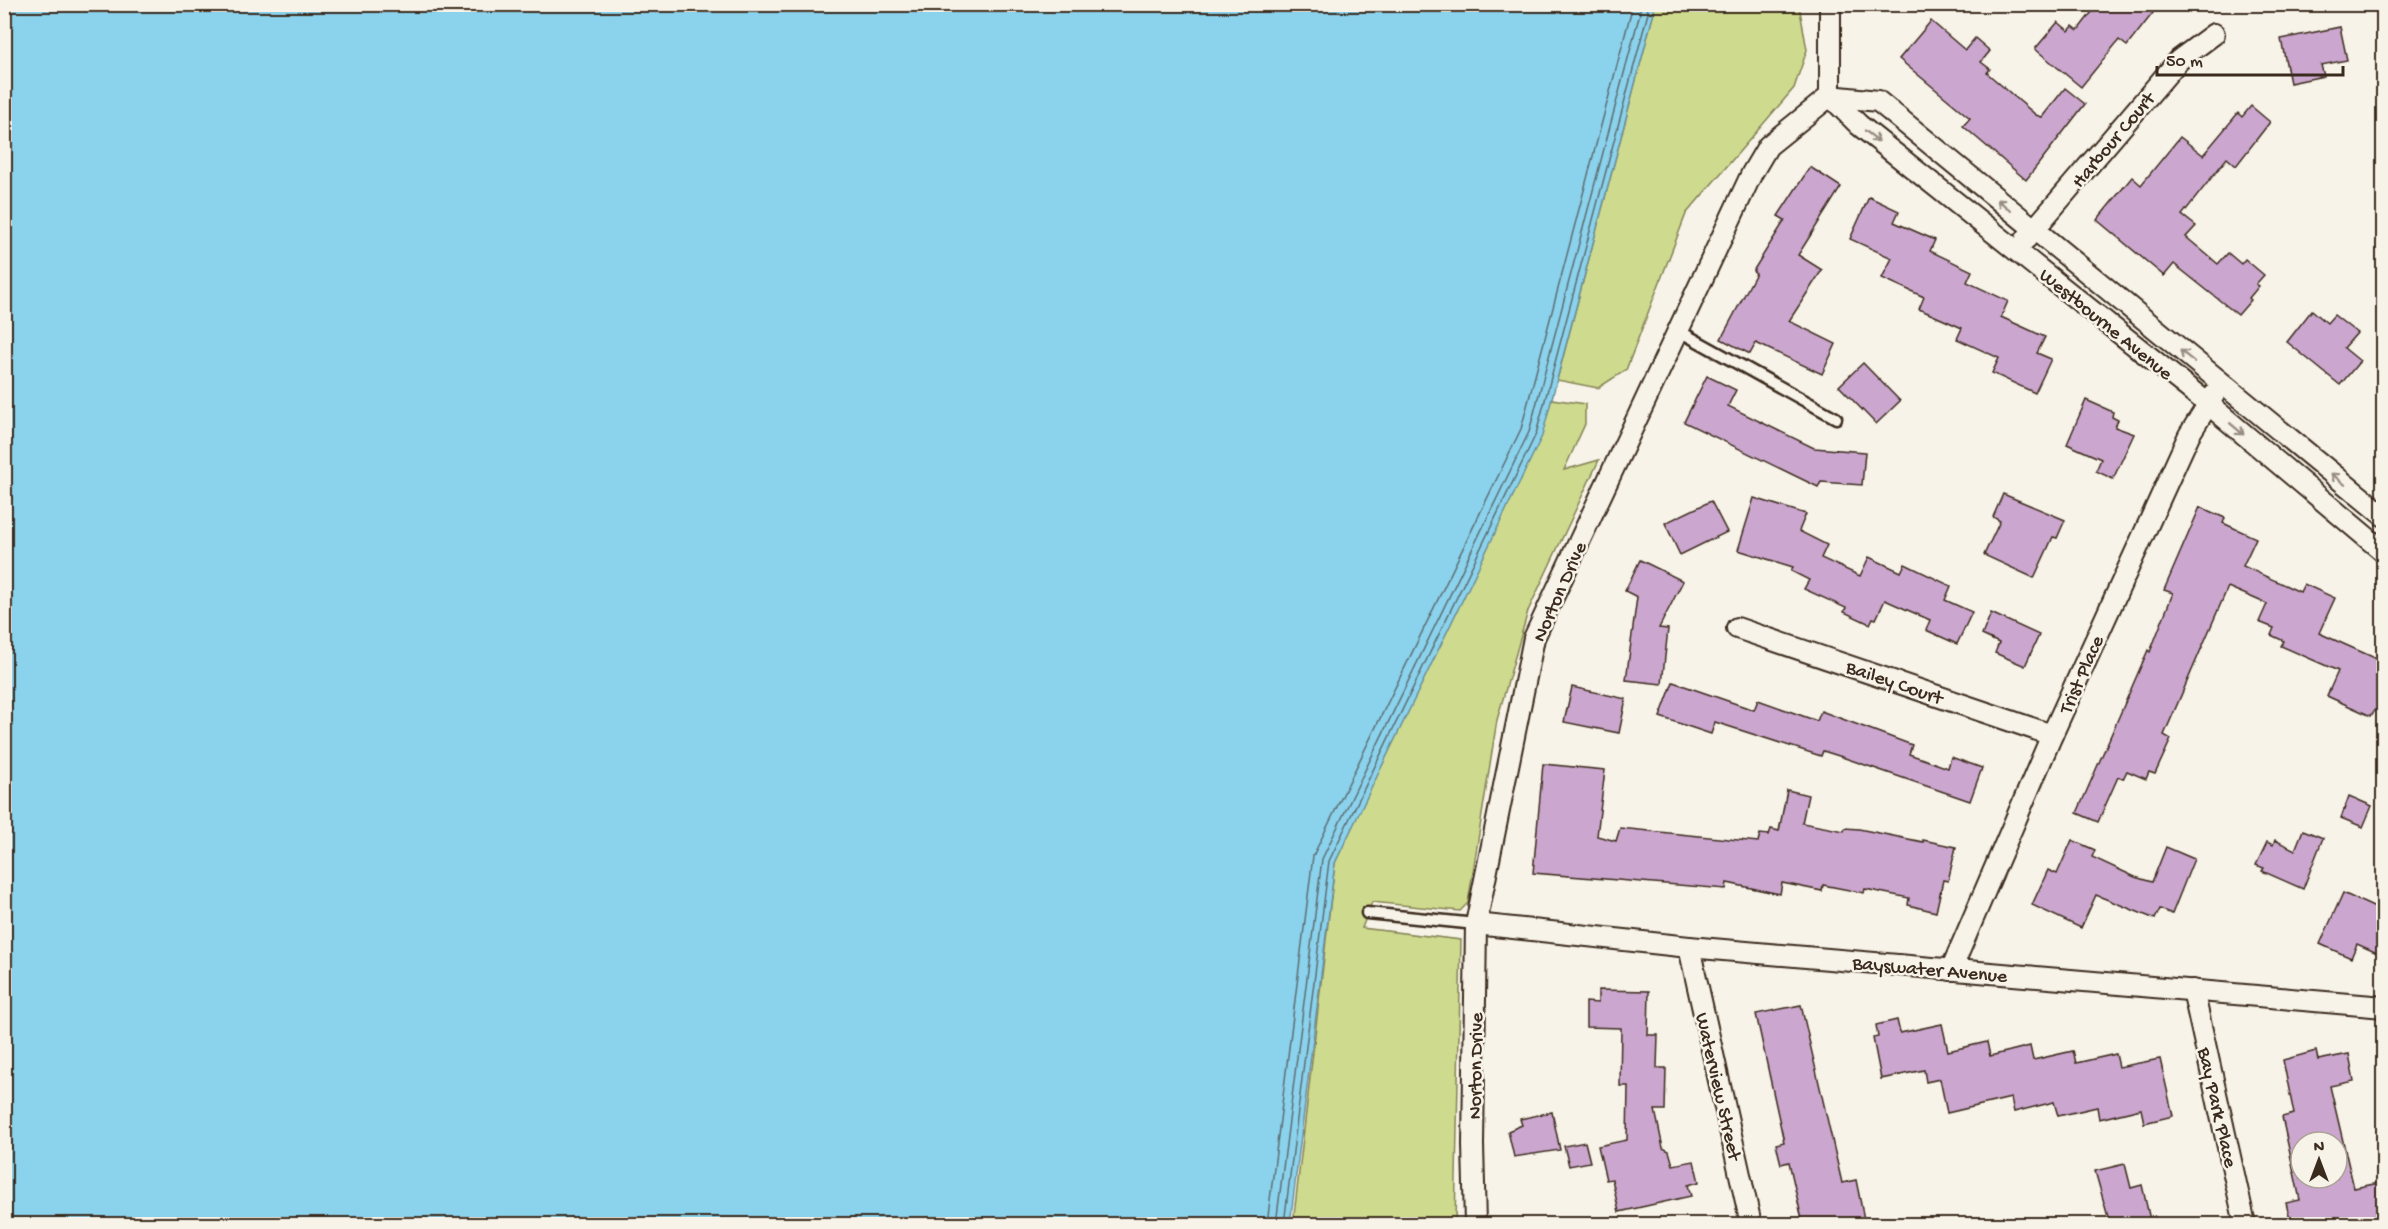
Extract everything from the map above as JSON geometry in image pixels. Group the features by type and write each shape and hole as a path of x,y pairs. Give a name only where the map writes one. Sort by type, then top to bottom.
{"street":[{"path":"1830,4 1830,96"},
{"name":"Harbour Court","path":"2016,250 2179,60 2214,34"},
{"name":"Westbourne Avenue","path":"1830,96 1878,101 2384,516"},
{"name":"Westbourne Avenue","path":"1830,96 1859,126 2207,403 2384,552"},
{"name":"Norton Drive","path":"1475,1224 1473,1145 1476,924 1534,638 1752,173 1768,146 1830,96"},
{"name":"Trist Place","path":"1951,970 2052,735 2189,435 2207,403 2223,385"},
{"name":"Bailey Court","path":"1737,628 2052,735"},
{"name":"Bayswater Avenue","path":"1476,924 1689,947 2384,1007"},
{"name":"Waterview Street","path":"1689,947 1751,1224"},
{"name":"Bay Park Place","path":"2193,990 2246,1224"}],"lane":[{"path":"1679,331 1836,418"},
{"path":"1367,913 1476,924"}],"green space":[{"path":"1653,5 1799,5 1807,50 1794,88 1686,214 1626,370 1598,388 1557,380 1654,12"},
{"path":"1552,399 1585,404 1585,424 1564,470 1599,460 1528,611 1497,720 1468,903 1460,911 1372,902 1362,928 1461,940 1455,1224 1293,1224 1335,863"}],"water":[{"path":"5,4 1653,5 1654,12 1542,436 1335,863 1290,1224 5,1224"}],"building":[{"path":"2098,4 2160,4 2127,46 2119,40 2081,87 2035,49 2058,22 2069,31 2073,26 2078,30"},
{"path":"1931,21 1965,50 1975,38 1990,51 1981,62 1990,69 1987,73 2036,115 2042,117 2065,88 2085,104 2026,180 1963,126 1970,118 1899,59"},
{"path":"2340,27 2347,60 2321,65 2324,76 2290,83 2281,39"},
{"path":"2251,106 2270,122 2236,166 2227,158 2182,215 2196,226 2186,237 2218,264 2228,253 2241,264 2245,259 2264,275 2256,284 2259,286 2249,298 2251,300 2238,315 2174,264 2164,276 2097,220 2132,177 2141,185 2180,137 2203,155 2238,113 2242,117"},
{"path":"1810,167 1841,187 1798,255 1822,270 1789,321 1836,344 1822,374 1756,343 1750,354 1721,339 1756,273 1753,271 1785,220 1778,216"},
{"path":"1869,197 1899,211 1894,222 1935,240 1930,251 1972,271 1967,282 2008,301 2001,317 2045,337 2037,353 2051,359 2035,393 1992,373 1999,358 1957,339 1962,328 1919,309 1924,297 1882,278 1892,258 1850,239"},
{"path":"2312,310 2327,323 2334,315 2357,333 2344,348 2360,361 2340,385 2287,342"},
{"path":"1863,363 1900,401 1876,424 1839,386"},
{"path":"1707,376 1736,390 1728,406 1814,448 1865,452 1862,485 1821,482 1818,487 1684,422"},
{"path":"2086,400 2113,412 2112,417 2118,420 2115,427 2134,434 2113,479 2096,471 2101,459 2067,444"},
{"path":"2003,494 2065,520 2057,538 2053,537 2034,578 1984,555 2000,521 1993,517"},
{"path":"1754,498 1806,514 1799,531 1827,545 1821,558 1860,576 1869,557 1901,572 1905,564 1951,586 1945,600 1972,612 1957,644 1926,630 1930,620 1885,600 1876,619 1873,618 1870,624 1844,612 1846,608 1804,589 1809,580 1791,571 1793,567 1738,550"},
{"path":"1711,501 1727,532 1680,555 1665,523"},
{"path":"2200,507 2225,518 2223,523 2256,538 2243,566 2300,592 2304,584 2335,598 2319,633 2384,662 2384,715 2374,711 2371,716 2327,696 2338,671 2281,646 2284,641 2271,635 2274,628 2259,622 2267,604 2228,587 2164,735 2171,739 2155,774 2149,772 2146,779 2127,771 2123,779 2118,777 2098,822 2077,813 2148,650 2150,652 2173,593 2164,590"},
{"path":"1640,560 1683,581 1659,628 1668,629 1662,684 1626,680 1637,597 1625,591"},
{"path":"1991,613 2039,635 2025,666 1995,653 1999,643 1982,635"},
{"path":"1673,682 1754,710 1758,700 1817,721 1821,711 1912,745 1909,754 1948,768 1951,757 1982,768 1970,801 1823,751 1821,756 1715,722 1711,734 1660,717"},
{"path":"1572,687 1626,699 1619,733 1564,722"},
{"path":"1543,764 1605,770 1597,836 1616,841 1620,828 1758,842 1760,834 1769,835 1771,829 1779,831 1787,790 1808,795 1802,823 1844,831 1845,828 1859,829 1956,847 1948,881 1943,880 1936,912 1908,905 1909,898 1865,889 1864,893 1823,885 1822,891 1782,883 1780,894 1727,883 1726,889 1533,873"},
{"path":"2349,796 2372,806 2363,827 2341,818"},
{"path":"2303,830 2323,838 2303,889 2262,871 2264,868 2256,865 2267,842 2273,845 2275,840 2295,850"},
{"path":"2072,840 2095,850 2092,857 2135,877 2152,882 2166,847 2194,859 2172,914 2160,909 2155,919 2096,895 2081,928 2032,905 2048,870 2057,874"},
{"path":"2343,893 2384,912 2384,956 2357,944 2351,958 2320,944"},
{"path":"1598,990 1649,991 1648,1035 1658,1035 1657,1068 1666,1068 1665,1110 1655,1110 1663,1148 1669,1151 1673,1165 1694,1161 1699,1182 1688,1185 1691,1196 1619,1212 1612,1179 1606,1180 1598,1146 1627,1140 1628,1086 1620,1086 1621,1028 1586,1027 1586,1002 1598,1003"},
{"path":"1801,1005 1842,1183 1856,1180 1865,1224 1803,1224 1789,1162 1781,1164 1776,1144 1784,1142 1756,1014"},
{"path":"1897,1020 1900,1033 1942,1024 1948,1051 1987,1042 1990,1056 2030,1046 2033,1060 2073,1051 2076,1063 2116,1054 2119,1067 2160,1059 2173,1116 2144,1123 2141,1109 2099,1119 2097,1107 2058,1116 2054,1102 2014,1112 2011,1098 1947,1113 1940,1079 1926,1082 1924,1070 1881,1079 1873,1038 1878,1037 1876,1025"},
{"path":"2316,1051 2318,1060 2349,1054 2354,1081 2330,1086 2340,1130 2289,1130 2289,1149 2282,1117 2294,1114 2283,1060"},
{"path":"1552,1112 1560,1150 1514,1157 1508,1131 1522,1125 1520,1119"},
{"path":"1585,1142 1590,1162 1569,1166 1564,1146"},
{"path":"2125,1164 2131,1188 2142,1185 2151,1224 2110,1224 2095,1171"},
{"path":"2349,1167 2354,1188 2384,1182 2384,1224 2291,1224 2286,1203 2300,1200 2298,1190 2349,1190"}]}
